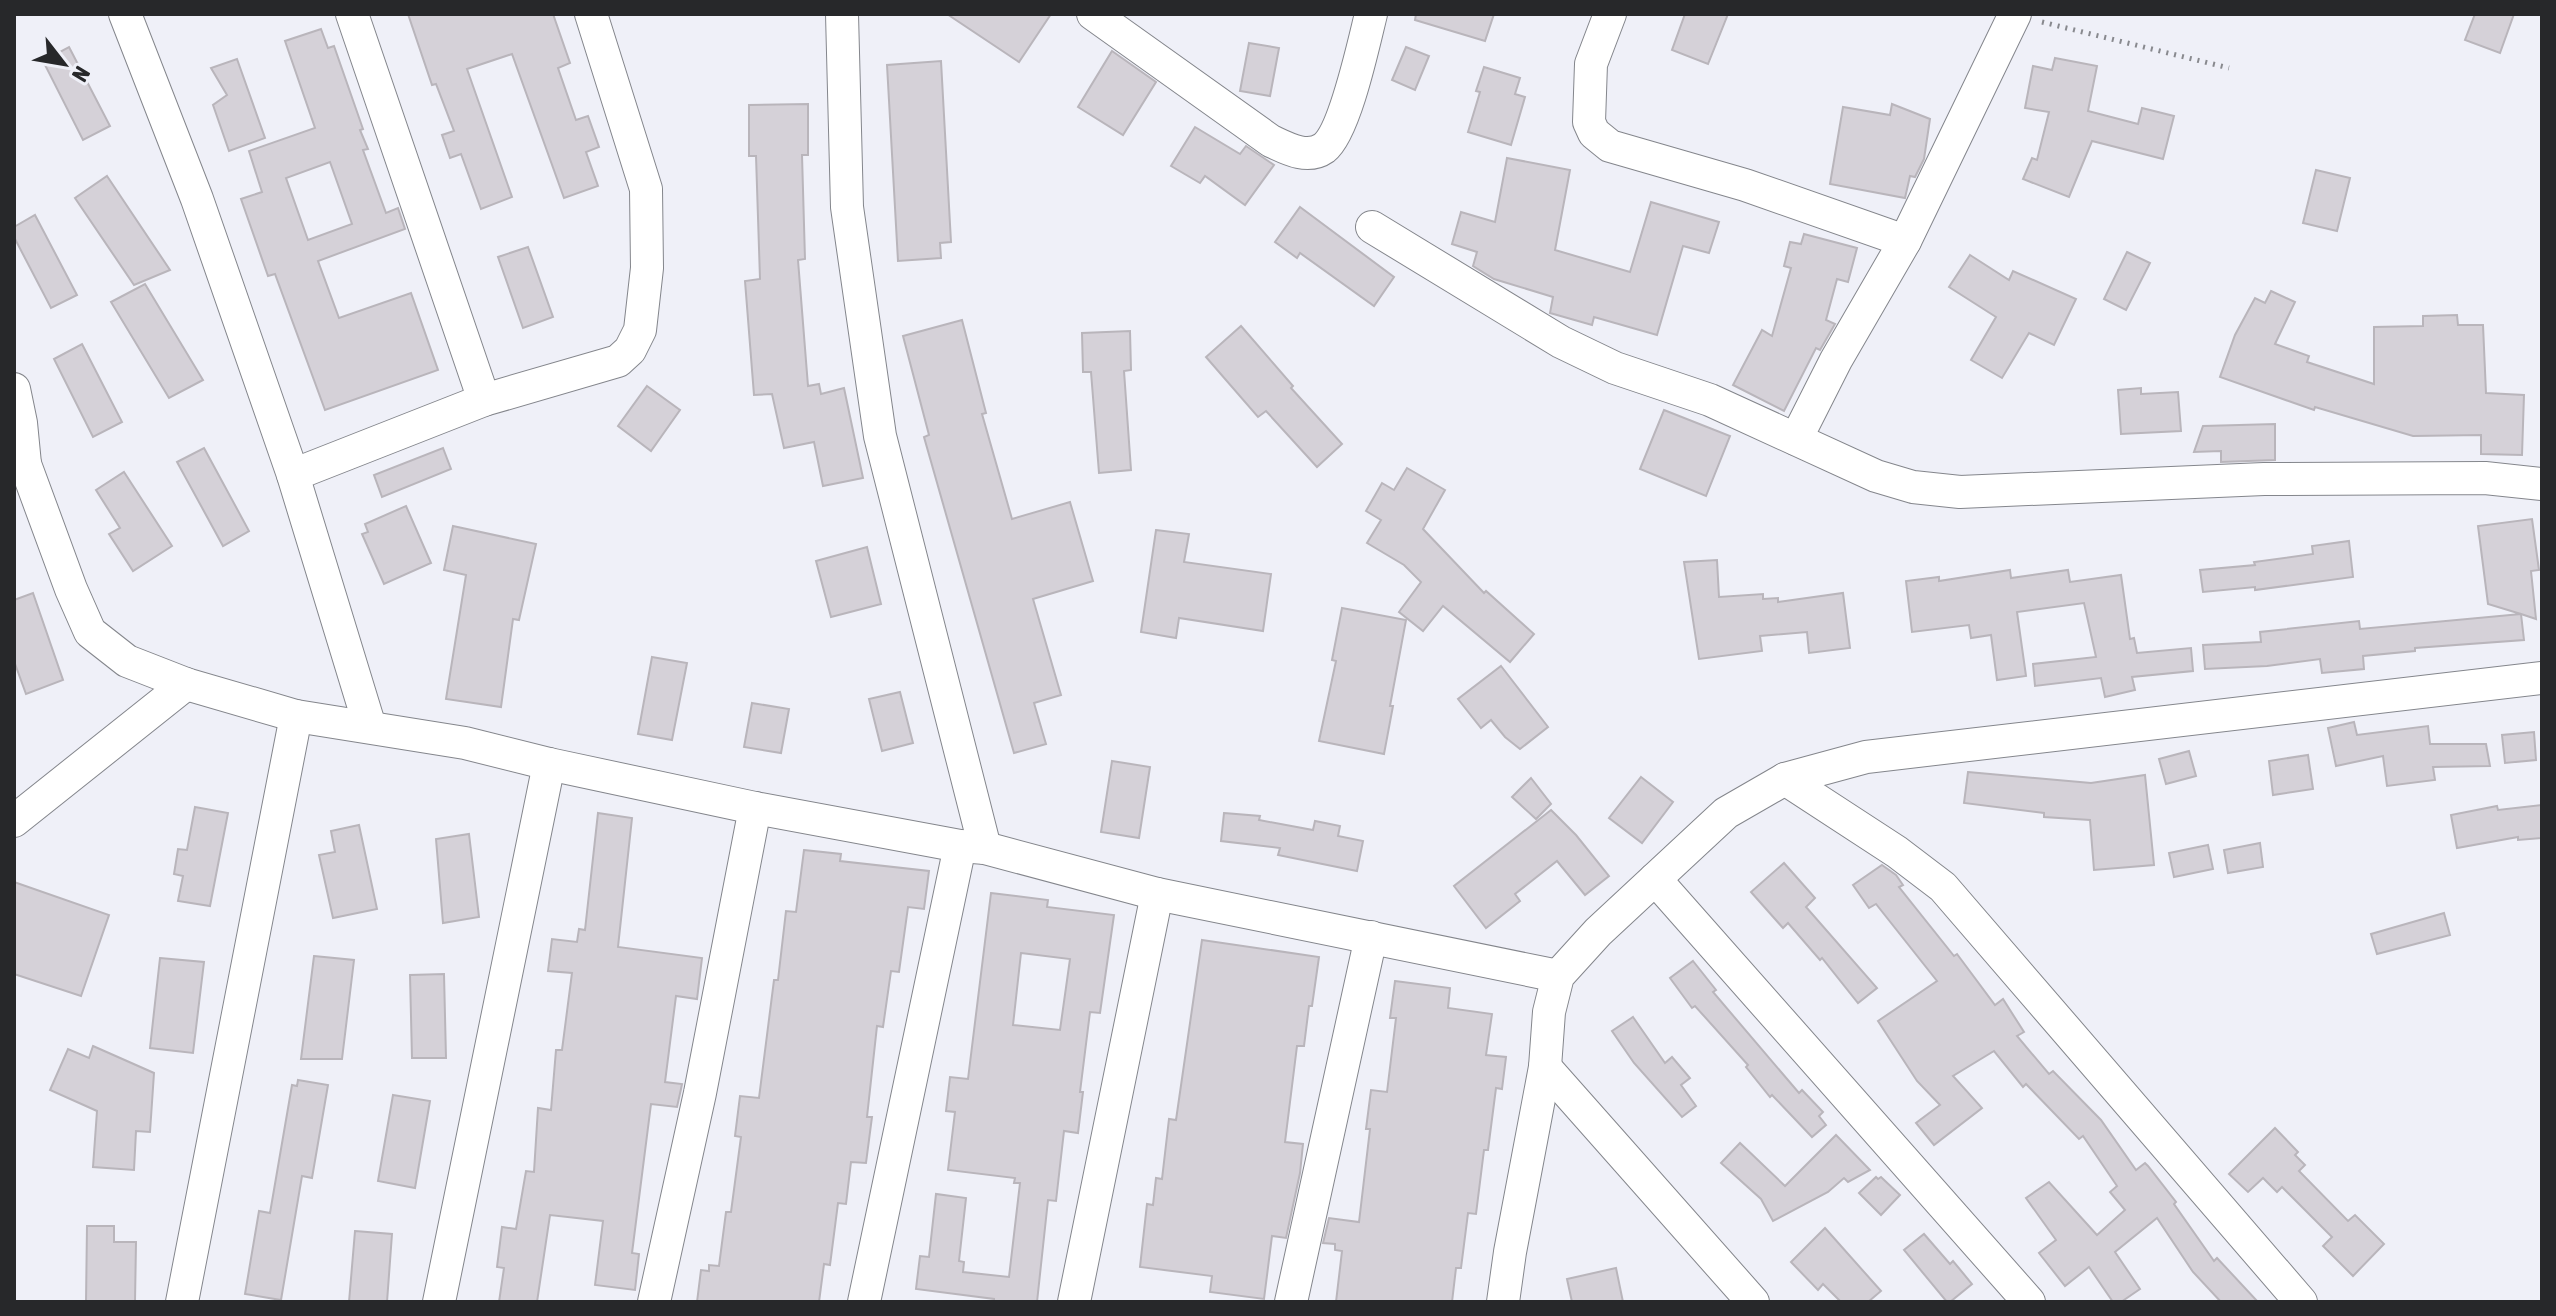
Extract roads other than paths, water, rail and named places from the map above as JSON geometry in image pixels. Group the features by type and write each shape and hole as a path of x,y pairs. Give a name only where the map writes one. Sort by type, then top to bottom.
{"street":[{"path":"125,14 197,199 293,475 370,727"},
{"path":"352,14 484,400"},
{"path":"293,475 484,400 618,361 630,350 640,330 647,268 646,189 591,14"},
{"path":"842,14 847,207 880,436 972,847 864,1302"},
{"path":"1093,14 1271,141 1291,151 1305,153 1323,149 1335,134 1356,76 1371,14"},
{"path":"1610,14 1591,64 1589,122 1594,133 1610,146 1745,185 1905,241"},
{"path":"1796,439 1836,360 1905,241 2014,15"},
{"path":"1372,227 1575,348 1615,368 1710,400 1876,476 1913,487 1960,492 2264,479 2485,478 2542,484"},
{"path":"14,389 21,423 20,459 90,632 127,661 186,684 296,716 465,743 755,808 972,847 1157,894 1558,976"},
{"path":"1503,1302 1545,1067 1549,1012 1558,976 1598,932 1726,813 1785,779 1866,757 2542,678"},
{"path":"14,821 186,684"},
{"path":"182,1302 296,716"},
{"path":"439,1302 549,764"},
{"path":"1785,779 1897,852 1943,887 2301,1302"},
{"path":"654,1302 700,1093 755,808"},
{"path":"1655,879 2029,1302"},
{"path":"1074,1302 1157,894"},
{"path":"1291,1302 1371,937"},
{"path":"1545,1067 1753,1302"}]}
